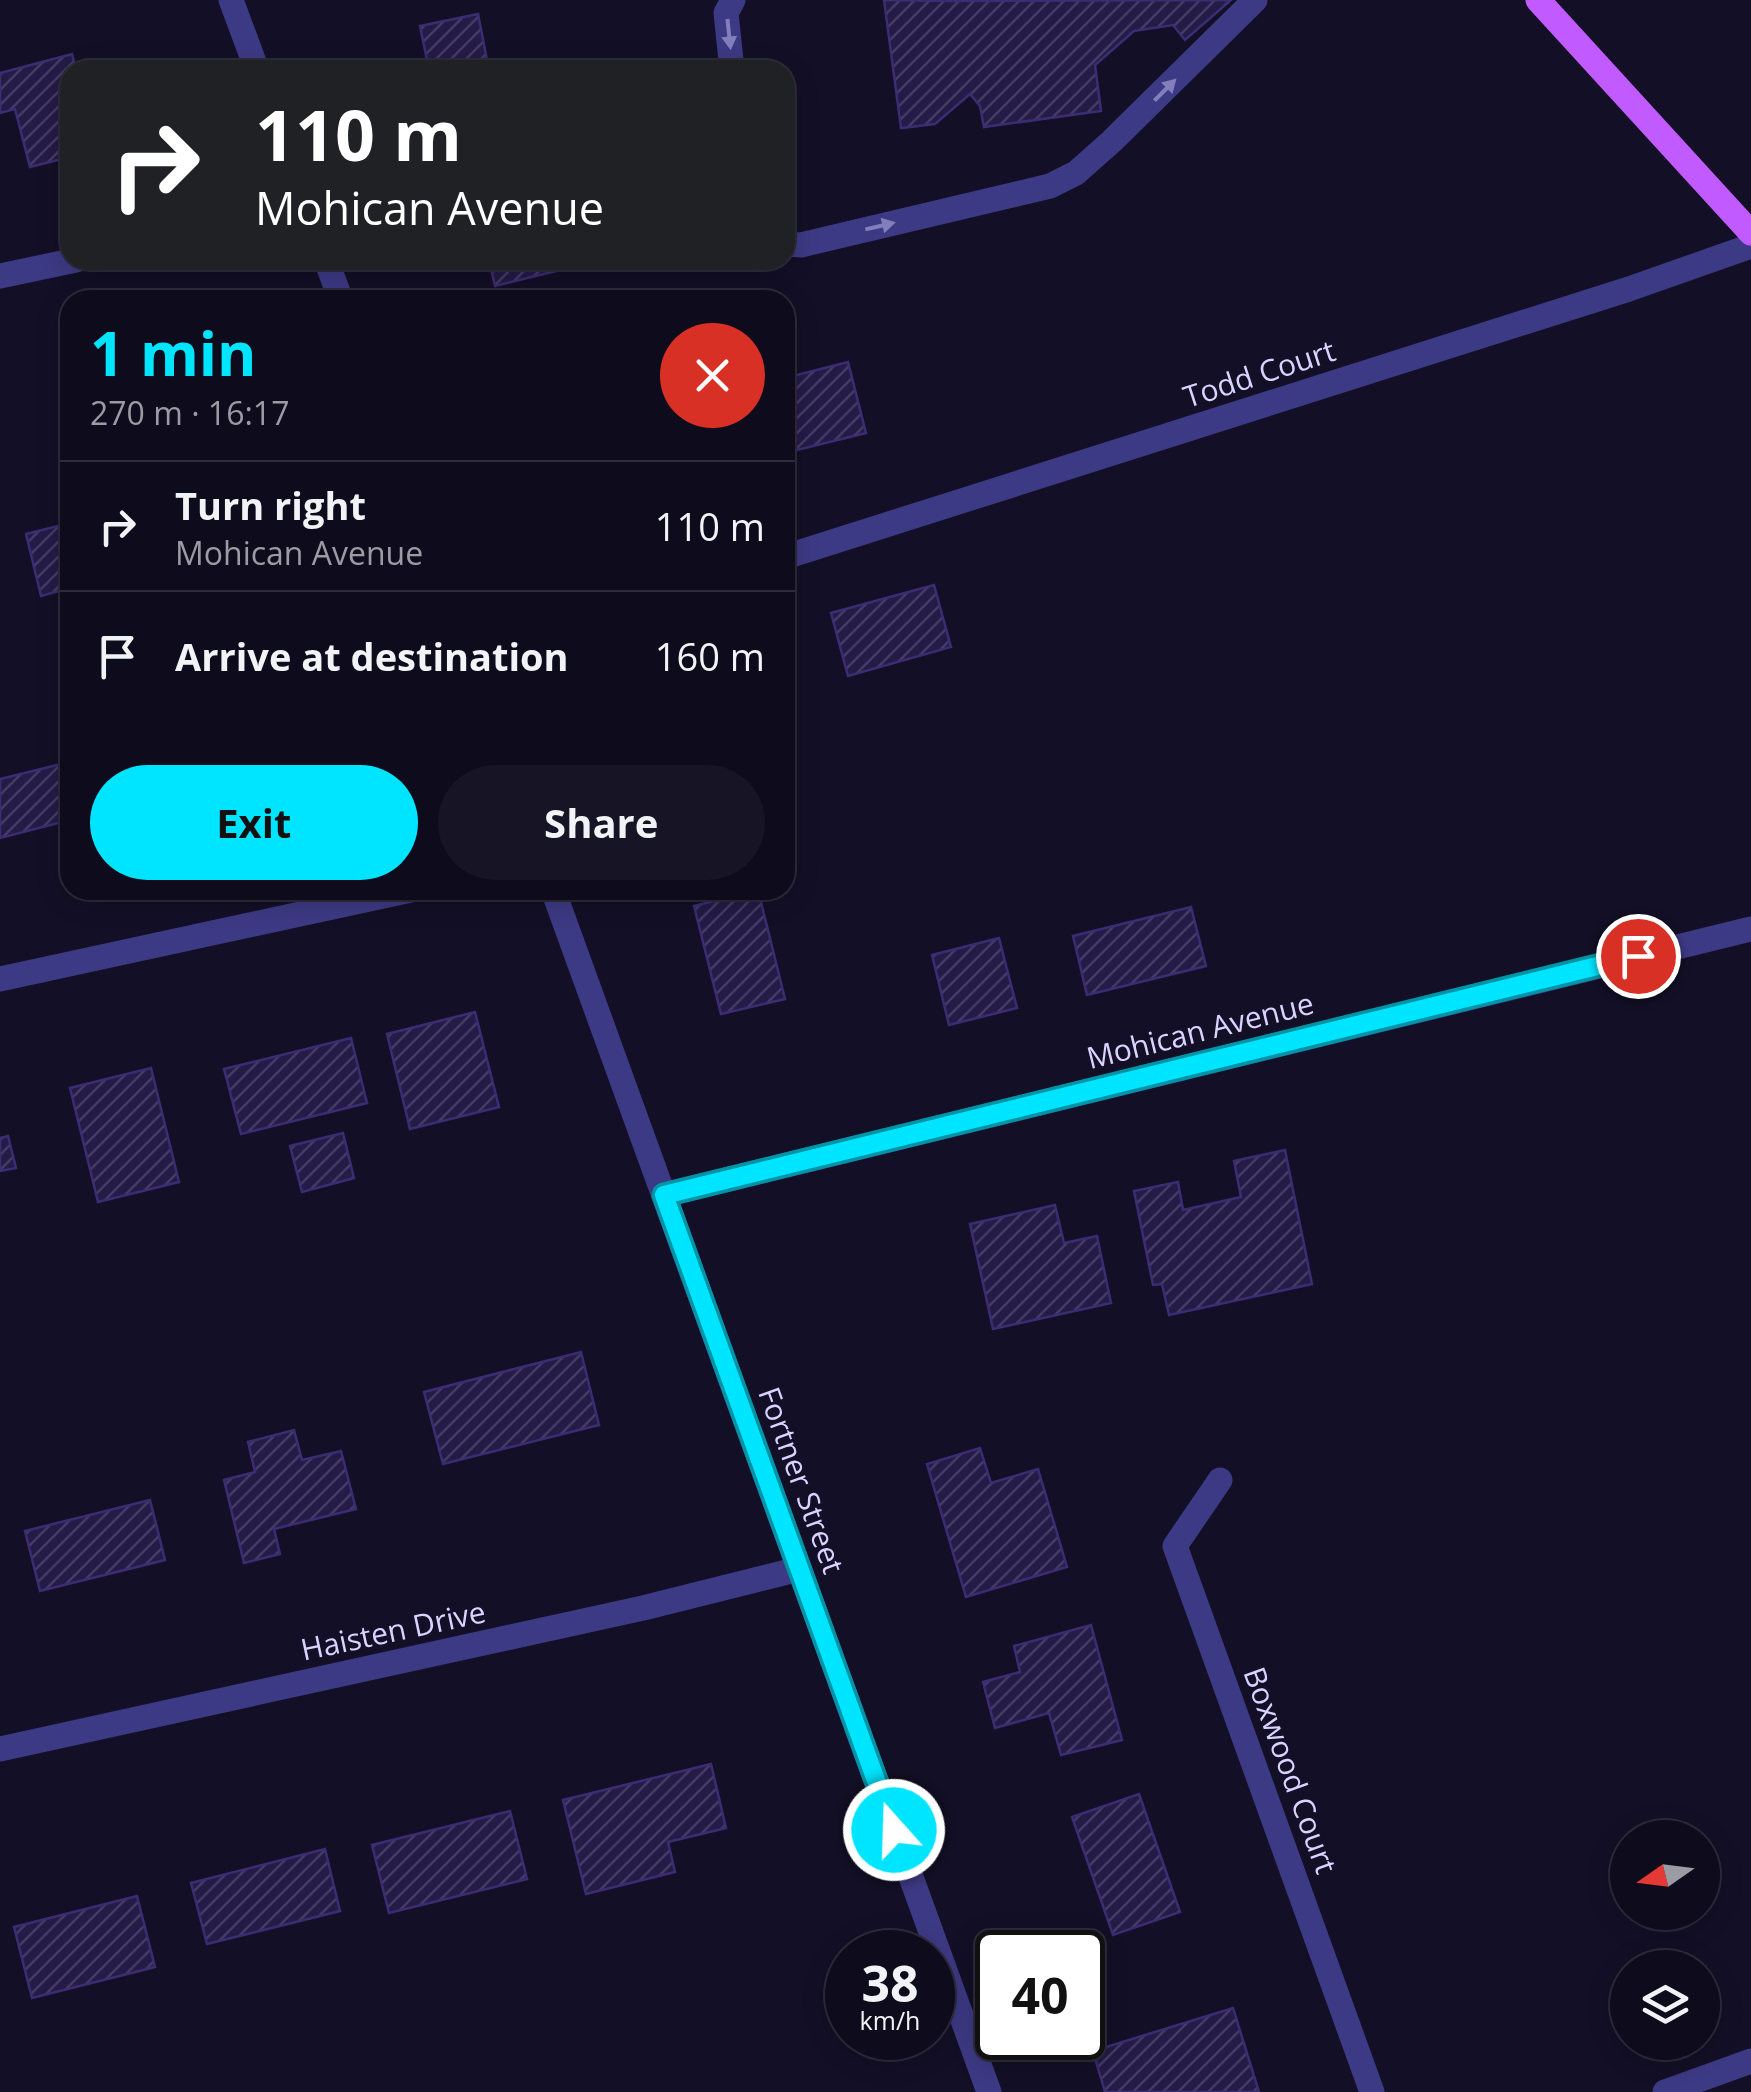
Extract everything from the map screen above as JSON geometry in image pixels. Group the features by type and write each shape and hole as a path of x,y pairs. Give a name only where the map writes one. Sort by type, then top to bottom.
{"main road":[{"path":"1538,0 1751,233"}],"street":[{"path":"231,0 252,60"},
{"path":"731,60 726,14 733,0"},
{"path":"795,245 1050,186 1076,172 1112,142 1256,0"},
{"name":"Todd Court","path":"795,554 1629,290 1751,246"},
{"path":"0,276 60,263"},
{"path":"0,979 365,900"},
{"name":"Fortner Street","path":"557,900 989,2092"},
{"name":"Mohican Avenue","path":"664,1195 1751,929"},
{"name":"Boxwood Court","path":"1220,1480 1175,1546 1372,2092"},
{"name":"Haisten Drive","path":"0,1749 642,1608 799,1569"},
{"path":"1665,2092 1694,2087 1751,2060"}],"building":[{"path":"884,0 1231,0 1185,40 1173,25 1134,31 1095,65 1101,111 984,127 980,106 970,94 935,124 901,128"},
{"path":"478,14 487,60 427,60 420,26"},
{"path":"72,54 74,60 60,60 60,160 30,167 15,109 0,113 0,73"},
{"path":"491,270 556,271 495,286"},
{"path":"848,362 866,433 795,451 795,375"},
{"path":"60,526 60,591 41,596 26,534"},
{"path":"934,585 951,647 848,676 831,613"},
{"path":"60,764 60,823 0,838 0,779"},
{"path":"718,900 760,900 785,999 721,1014 694,906"},
{"path":"1191,907 1206,966 1087,995 1073,936"},
{"path":"999,938 1017,1008 949,1025 932,955"},
{"path":"475,1012 499,1107 410,1129 387,1034"},
{"path":"351,1038 367,1103 241,1134 224,1069"},
{"path":"151,1068 179,1182 98,1202 70,1088"},
{"path":"343,1133 354,1178 302,1192 290,1146"},
{"path":"8,1136 16,1168 0,1171 0,1138"},
{"path":"1285,1150 1312,1284 1169,1315 1162,1284 1153,1285 1134,1191 1178,1182 1183,1210 1241,1197 1234,1161"},
{"path":"1055,1205 1064,1243 1097,1236 1111,1303 993,1329 970,1224"},
{"path":"581,1352 599,1425 443,1464 424,1392"},
{"path":"294,1430 302,1460 341,1451 356,1509 274,1529 280,1554 244,1563 224,1480 255,1472 248,1442"},
{"path":"980,1448 991,1483 1038,1469 1067,1567 966,1597 927,1464"},
{"path":"150,1500 165,1560 40,1591 25,1531"},
{"path":"1091,1625 1122,1740 1061,1755 1049,1713 995,1728 983,1682 1020,1672 1014,1646"},
{"path":"711,1764 726,1828 668,1842 675,1872 586,1894 563,1800"},
{"path":"1139,1794 1180,1912 1113,1935 1072,1817"},
{"path":"510,1811 527,1879 389,1913 372,1845"},
{"path":"325,1849 340,1911 207,1944 191,1883"},
{"path":"137,1896 155,1967 32,1998 14,1927"},
{"path":"1233,2008 1259,2092 1105,2092 1096,2060 1105,2060 1105,2047"}],"route":[{"path":"894,1830 664,1195 1638,956"}]}
